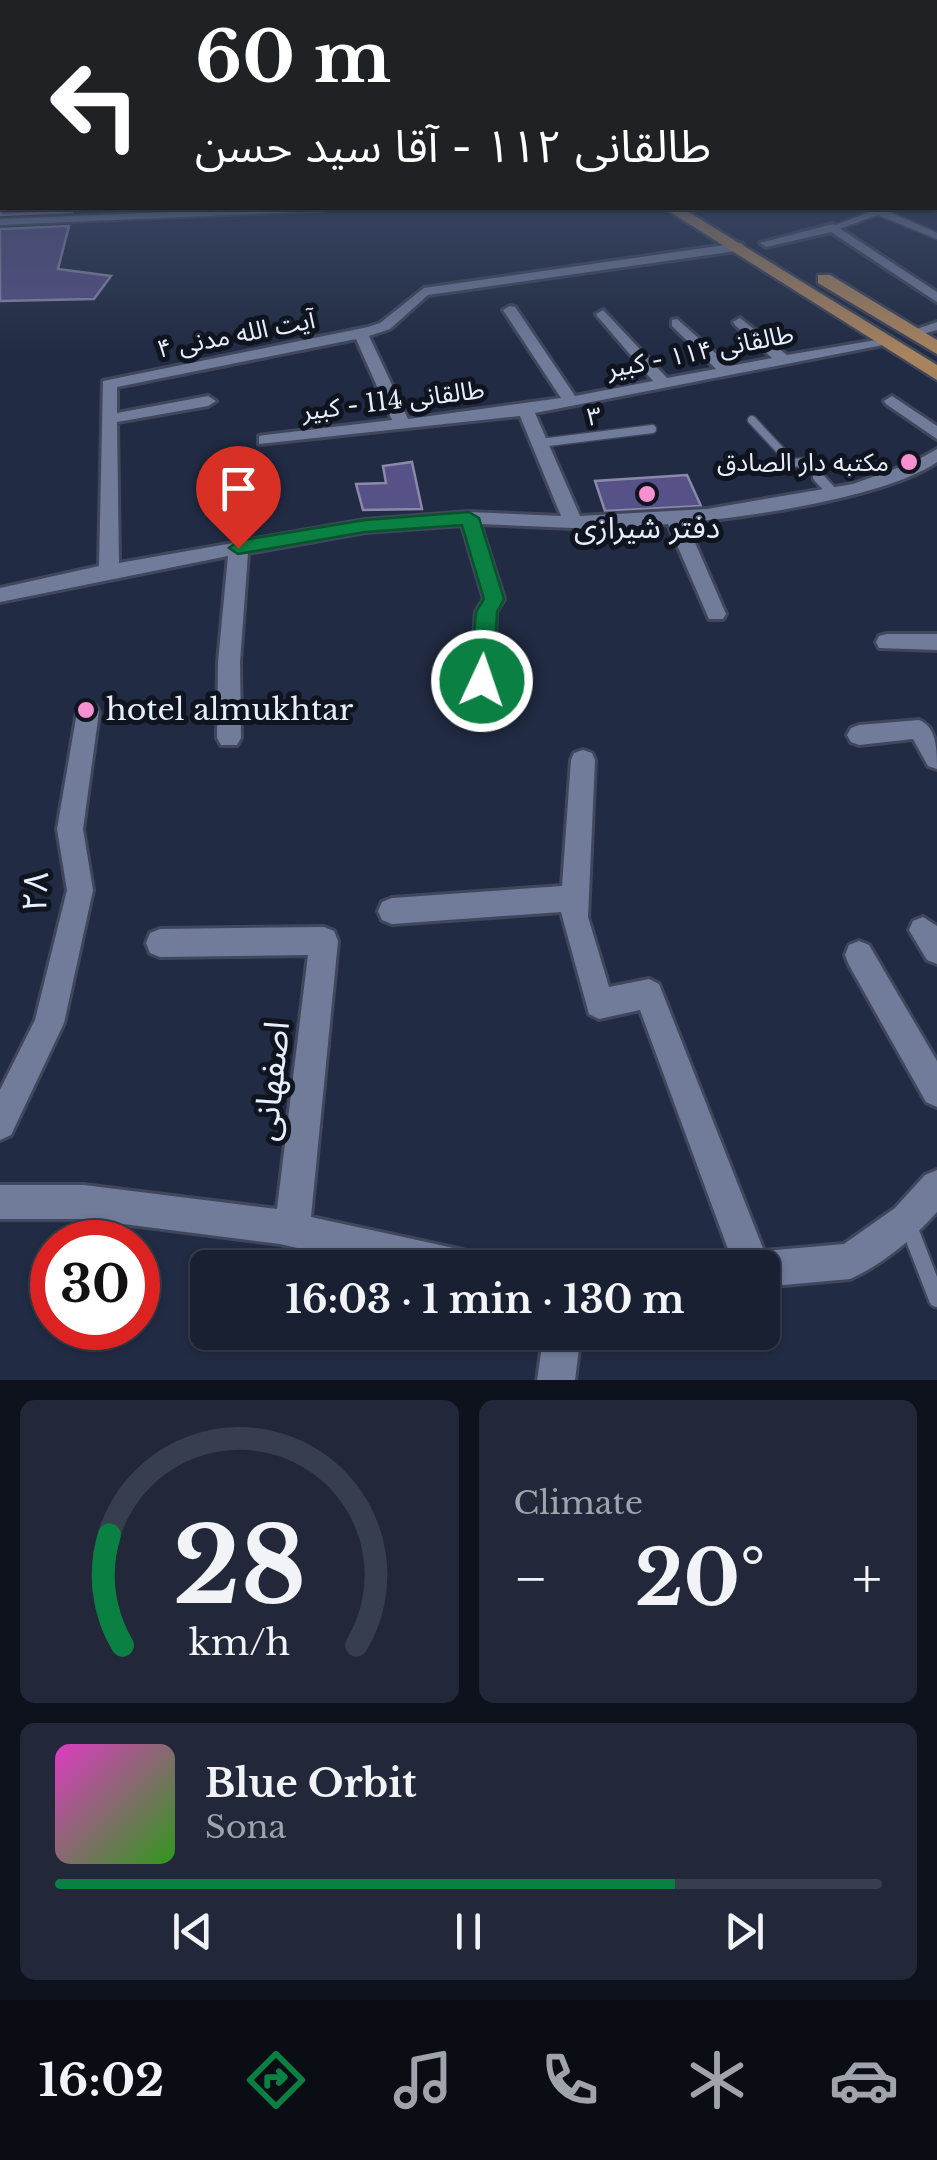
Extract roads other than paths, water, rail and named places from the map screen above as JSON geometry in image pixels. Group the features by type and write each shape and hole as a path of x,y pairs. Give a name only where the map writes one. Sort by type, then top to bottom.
{"main road":[{"path":"705,227 937,374"},
{"path":"739,227 937,348"}],"street":[{"path":"766,243 833,228 937,298"},
{"path":"402,424 366,333 424,292 739,247"},
{"path":"510,310 571,401"},
{"path":"603,314 663,384"},
{"path":"740,322 784,360"},
{"path":"677,323 727,371"},
{"path":"912,333 937,326"},
{"name":"۴ آیت الله مدنی","path":"109,419 109,384 366,333"},
{"name":"طالقانی ۱۱۴ - کبیر","path":"526,410 883,341"},
{"path":"892,401 937,434"},
{"path":"109,570 109,419 208,402"},
{"path":"526,410 574,522"},
{"name":"طالقانی 114 - کبیر","path":"265,440 526,410"},
{"path":"0,618 8,594 109,570 365,526 469,518 574,522 707,516 856,489 920,466 937,454"},
{"path":"920,466 937,479"},
{"path":"674,516 716,614"},
{"path":"469,518 494,599 486,612 480,717"},
{"path":"229,738 229,662 238,548"},
{"path":"887,642 937,642"},
{"name":"۲۸","path":"0,1124 49,1023 80,890 70,828 88,712"},
{"path":"859,735 920,728 937,759"},
{"path":"583,760 574,917 598,1004 649,994 746,1250"},
{"path":"392,911 575,898"},
{"name":"اصفهانی","path":"160,943 324,941 292,1230"},
{"path":"859,955 937,1091"},
{"path":"780,1267 850,1261 907,1220 937,1186"},
{"path":"0,1202 84,1202 292,1230 382,1250"},
{"path":"556,1380 561,1350"}],"lane":[{"path":"752,420 792,463 805,462 833,492"},
{"name":"۳","path":"540,443 652,429"},
{"path":"907,1220 937,1299"}],"place":[{"name":"مکتبه دار الصادق","path":"909,462"},
{"name":"دفتر شیرازی","path":"647,494"},
{"name":"hotel almukhtar","path":"86,710"}]}
